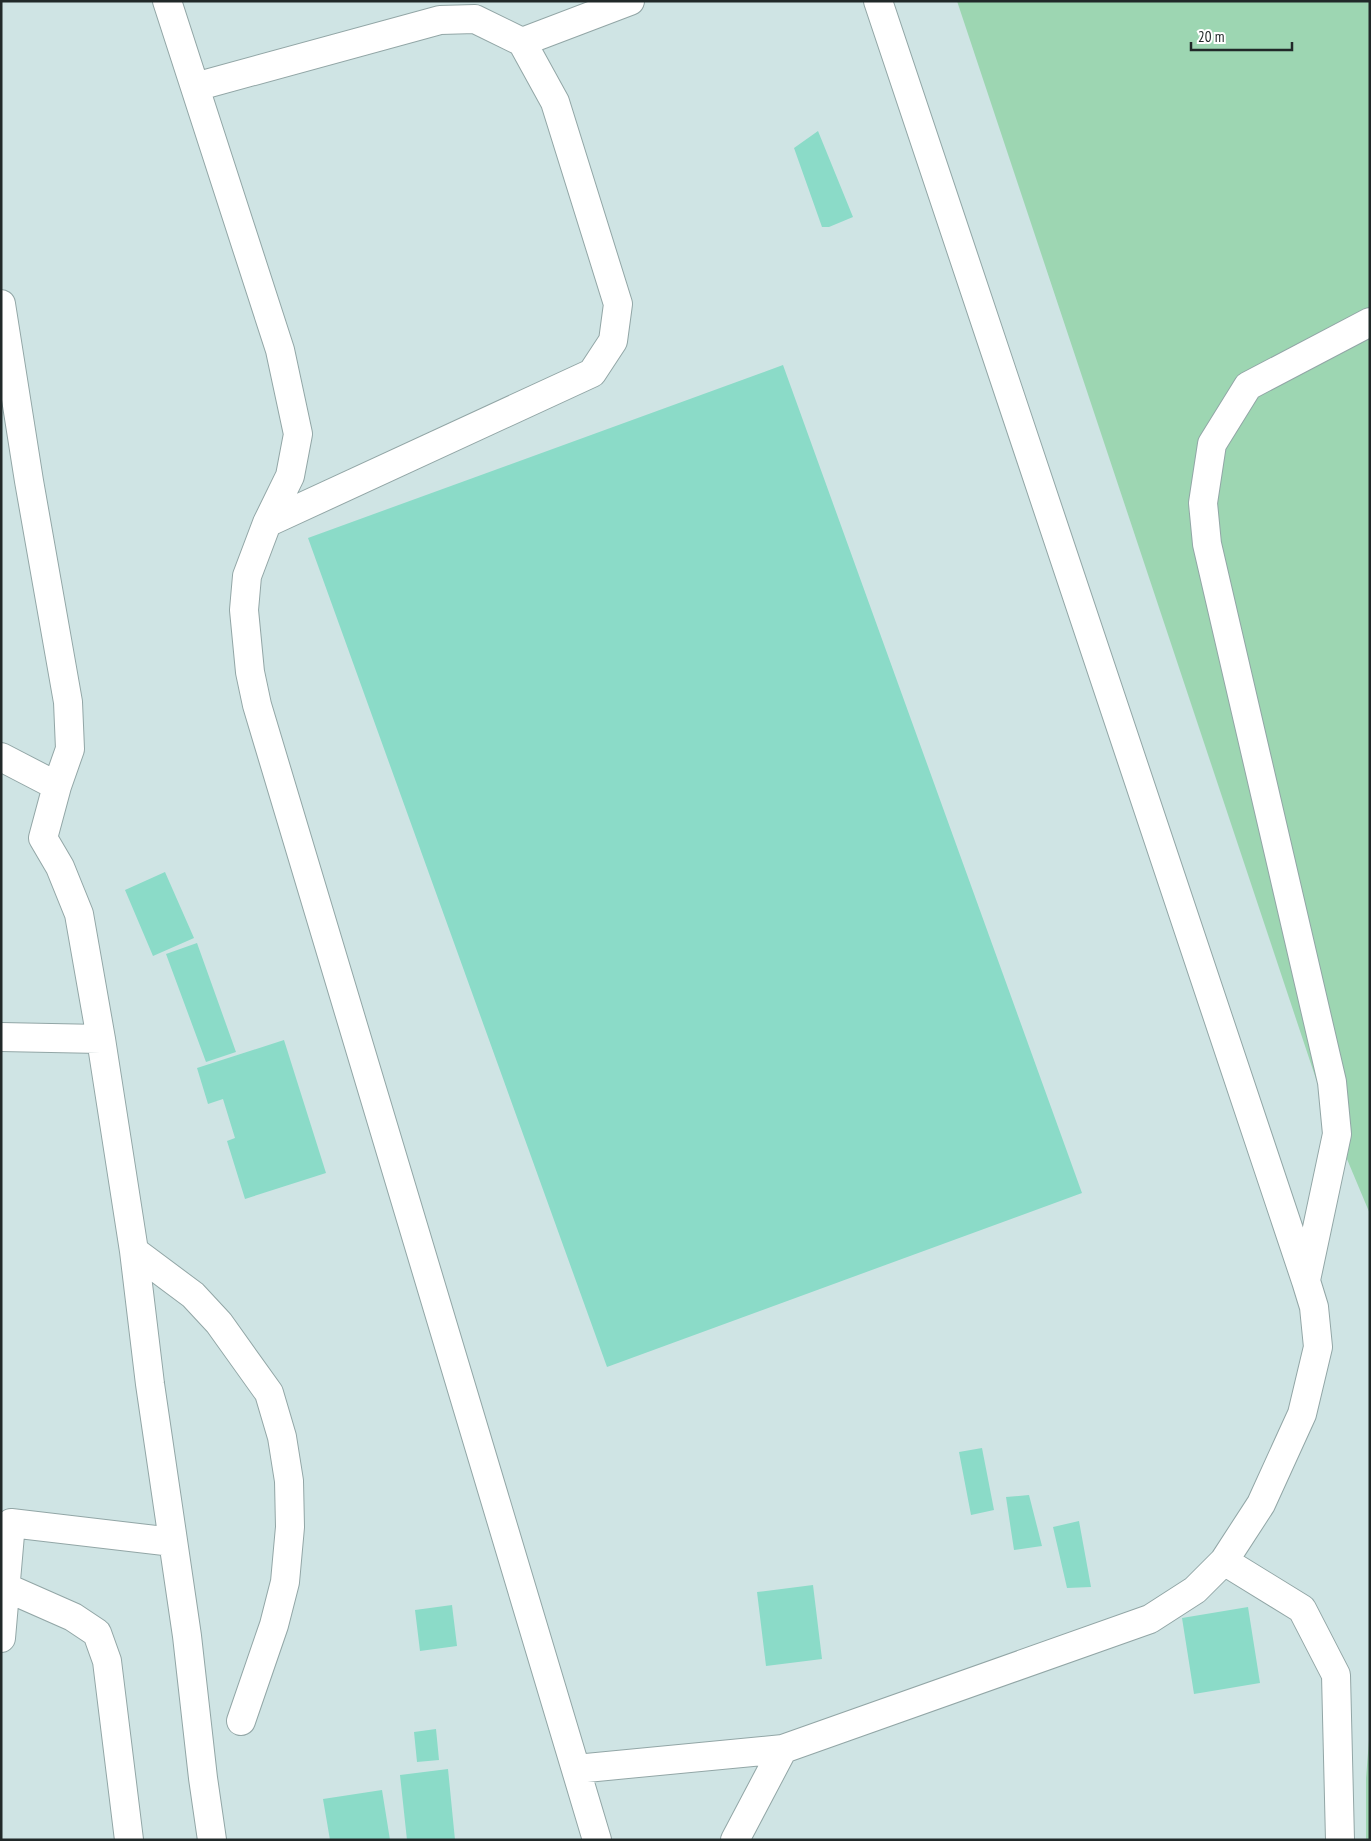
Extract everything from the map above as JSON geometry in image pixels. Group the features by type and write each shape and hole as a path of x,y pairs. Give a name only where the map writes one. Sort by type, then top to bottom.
{"street":[{"path":"167,1 280,350 298,434 290,476 267,523 247,576 244,610 250,672 257,705 597,1840"},
{"path":"522,42 630,1"},
{"path":"576,1769 784,1749 1150,1619 1195,1590 1224,1561 1260,1504 1302,1414 1318,1347 1314,1307 1306,1281 878,1"},
{"path":"195,87 440,20 475,18 522,42 555,102 618,304 614,342 592,373 267,523"},
{"path":"1,304 29,481 68,702 70,749 57,786 43,838 60,867 78,914 101,1039 134,1251 212,1840"},
{"path":"1306,1281 1337,1134 1332,1082 1207,544 1203,503 1212,444 1248,386 1370,322"},
{"path":"1,757 57,786"},
{"path":"1,1036 101,1039"},
{"path":"134,1251 193,1295 219,1323 269,1393 282,1437 289,1481 290,1528 285,1582 274,1625 241,1721"},
{"path":"1,1638 5,1586 6,1522 173,1542"},
{"path":"1224,1561 1302,1609 1336,1675 1340,1840"},
{"path":"5,1586 72,1617 97,1633 107,1661 130,1840"},
{"path":"736,1840 784,1749"}],"green space":[{"path":"957,1 1370,1 1370,1214 1326,1109"},
{"path":"1370,1728 1370,1840 1366,1840 1366,1778"}],"building":[{"path":"818,131 853,217 829,227 822,227 794,148"},
{"path":"783,365 1082,1193 607,1367 308,538"},
{"path":"165,872 194,938 153,956 125,890"},
{"path":"197,943 236,1052 206,1062 166,954"},
{"path":"284,1040 326,1173 245,1199 227,1141 235,1138 223,1099 208,1104 197,1068"},
{"path":"982,1448 994,1510 971,1515 959,1452"},
{"path":"1029,1495 1042,1546 1014,1550 1006,1497"},
{"path":"1079,1521 1091,1587 1067,1588 1053,1527"},
{"path":"813,1585 822,1659 766,1666 757,1592"},
{"path":"452,1605 457,1646 420,1651 415,1610"},
{"path":"1248,1607 1260,1683 1194,1694 1182,1618"},
{"path":"436,1729 439,1760 417,1762 414,1732"},
{"path":"448,1769 455,1840 407,1840 400,1775"},
{"path":"382,1790 390,1840 330,1840 323,1799"}]}
